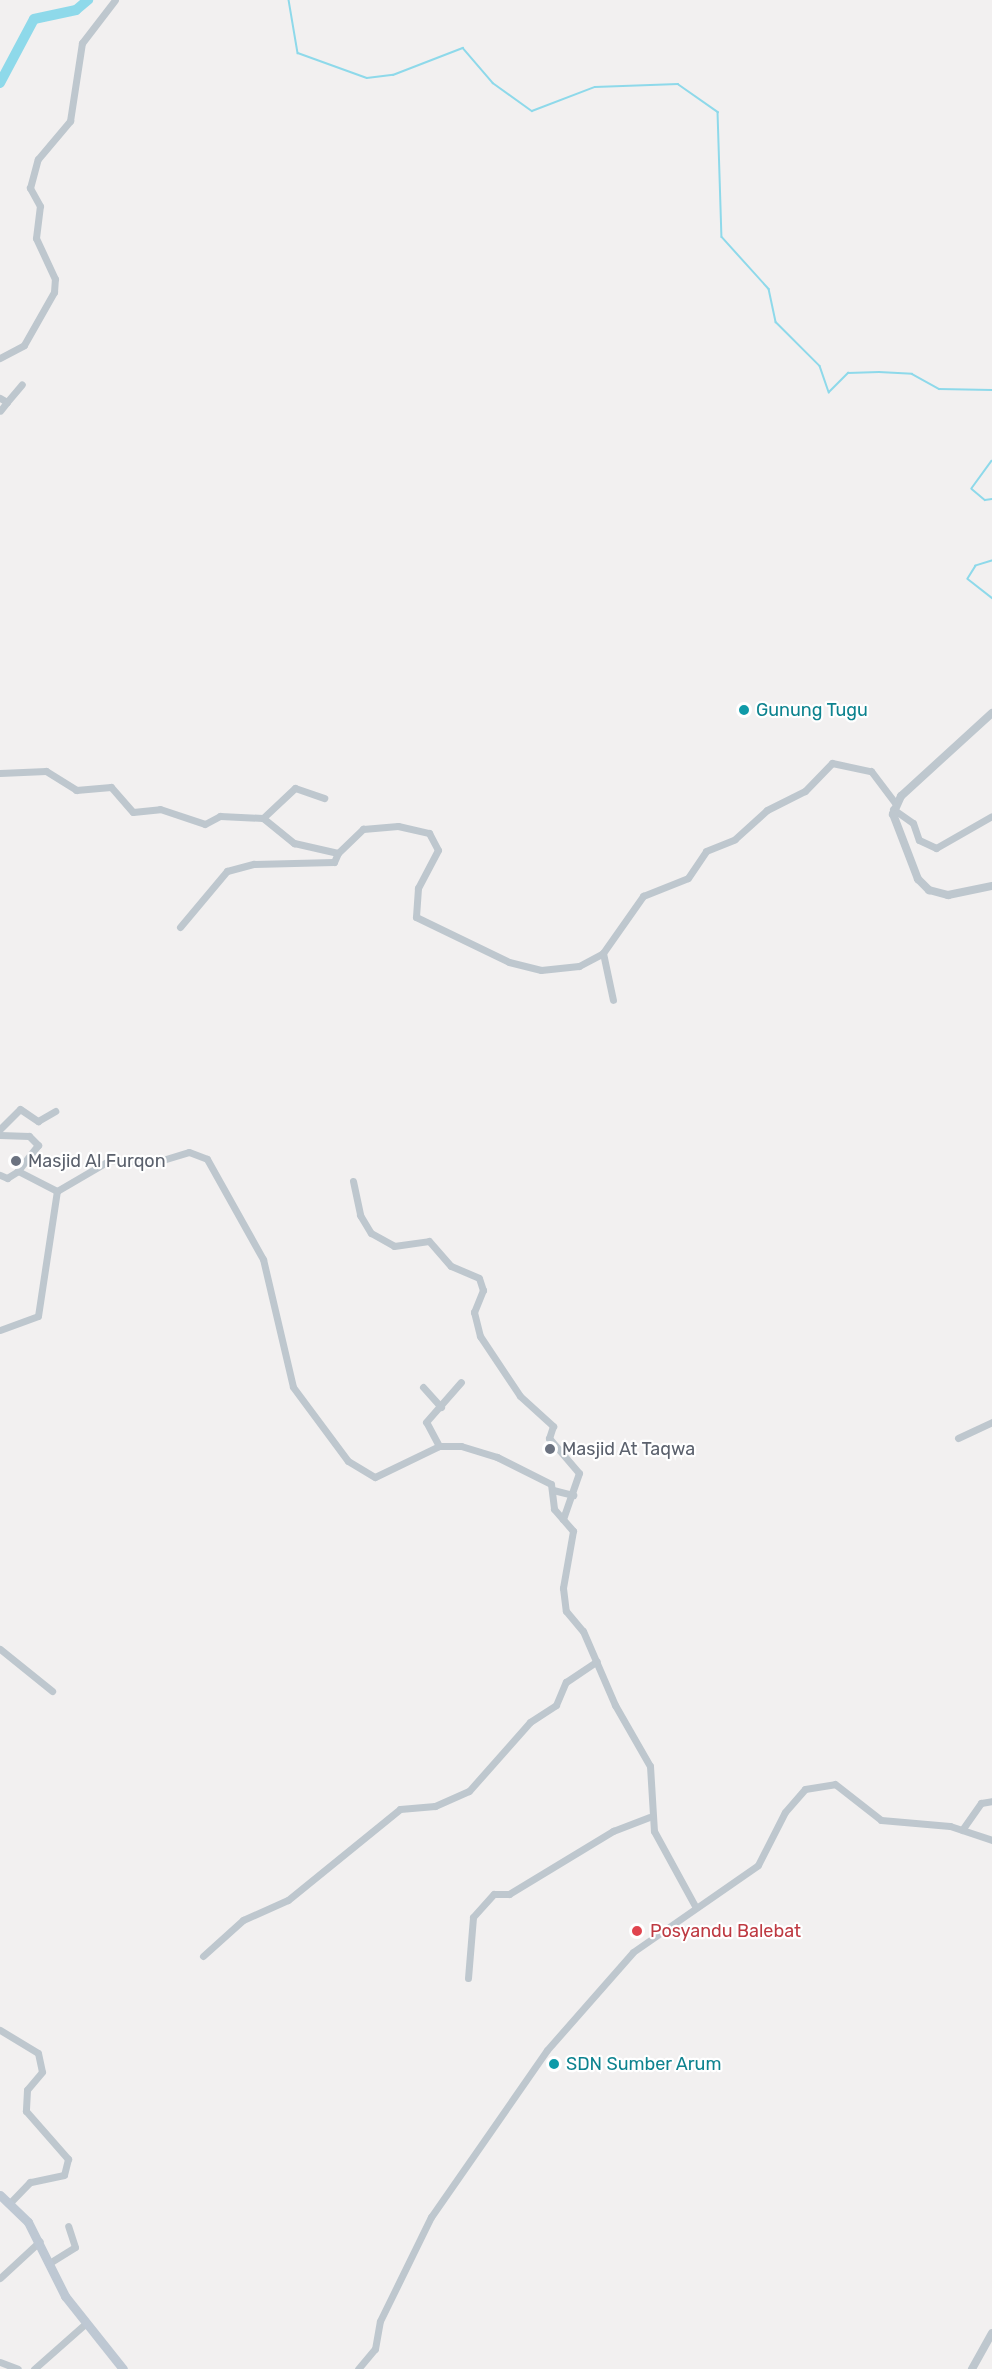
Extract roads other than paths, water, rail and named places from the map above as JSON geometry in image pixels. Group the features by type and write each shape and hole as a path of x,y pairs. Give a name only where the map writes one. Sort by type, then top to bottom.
{"main road":[{"path":"0,2195 10,2203 40,2241 65,2296 123,2369"}],"street":[{"path":"0,358 24,345 54,292 55,279 36,238 40,206 30,188 38,159 70,121 82,43 110,2"},
{"path":"0,411 3,400 22,384"},
{"path":"894,806 992,713"},
{"path":"180,927 226,871 254,864 334,862 338,853 363,830 402,826 429,833 436,839 438,853 413,905 423,924 533,969 579,966 603,953 643,896 688,878 706,851 735,839 767,810 806,791 832,763 871,771 894,806 923,886 943,895 992,886"},
{"path":"0,773 46,771 76,790 115,788 133,812 160,809 205,824 220,816 263,818 294,843 338,853"},
{"path":"263,818 295,788 324,798"},
{"path":"894,806 913,823 919,840 936,848 992,816"},
{"path":"603,953 613,1000"},
{"path":"0,1129 20,1109 38,1121 55,1111"},
{"path":"0,1136 29,1136 38,1145 18,1171 9,1178 0,1175"},
{"path":"57,1191 110,1160 140,1162 189,1152 202,1155 213,1166 263,1259 288,1372 301,1403 348,1461 375,1477 440,1446 497,1457 548,1481 553,1490 554,1509 574,1533 563,1588 566,1611 583,1630 650,1766 650,1817 695,1906"},
{"path":"18,1171 57,1191"},
{"path":"353,1182 360,1215 371,1233 394,1246 429,1241 451,1266 478,1278 483,1290 474,1312 480,1336 521,1397 553,1426 549,1438 579,1473 573,1495 562,1519"},
{"path":"0,1330 38,1316 57,1191"},
{"path":"440,1446 426,1422 461,1382"},
{"path":"423,1387 441,1407"},
{"path":"958,1438 992,1422"},
{"path":"553,1490 573,1495"},
{"path":"0,1649 52,1691"},
{"path":"202,1956 243,1920 288,1899 400,1809 435,1806 469,1791 530,1722 556,1705 566,1682 597,1661"},
{"path":"358,2369 375,2349 380,2321 430,2217 531,2072 633,1952 695,1906 758,1865 800,1794 827,1782 881,1820 950,1826 992,1840"},
{"path":"962,1830 981,1803 992,1801"},
{"path":"468,1978 473,1917 494,1894 499,1890 509,1894 604,1836 650,1817"},
{"path":"0,2030 38,2053 42,2072 27,2090 26,2111 68,2159 64,2175 30,2182 10,2203"},
{"path":"51,2262 75,2247 68,2226"},
{"path":"0,2278 40,2241"},
{"path":"34,2369 86,2322"},
{"path":"972,2369 992,2333"},
{"path":"0,2362 18,2369"}],"waterway":[{"path":"0,83 34,19 76,10 88,0"},
{"path":"289,0 298,53 367,78 393,75 463,48 493,83 532,111 595,87 678,84 718,112 722,237 769,289 776,322 820,366 829,392 848,373 879,372 912,374 939,389 992,390"},
{"path":"992,461 972,489 985,500 992,499"},
{"path":"992,561 976,566 968,579 992,598"}],"place":[{"name":"Gunung Tugu","path":"744,710"},
{"name":"Masjid Al Furqon","path":"16,1161"},
{"name":"Masjid At Taqwa","path":"550,1449"},
{"name":"Posyandu Balebat","path":"637,1931"},
{"name":"SDN Sumber Arum","path":"554,2064"}]}
